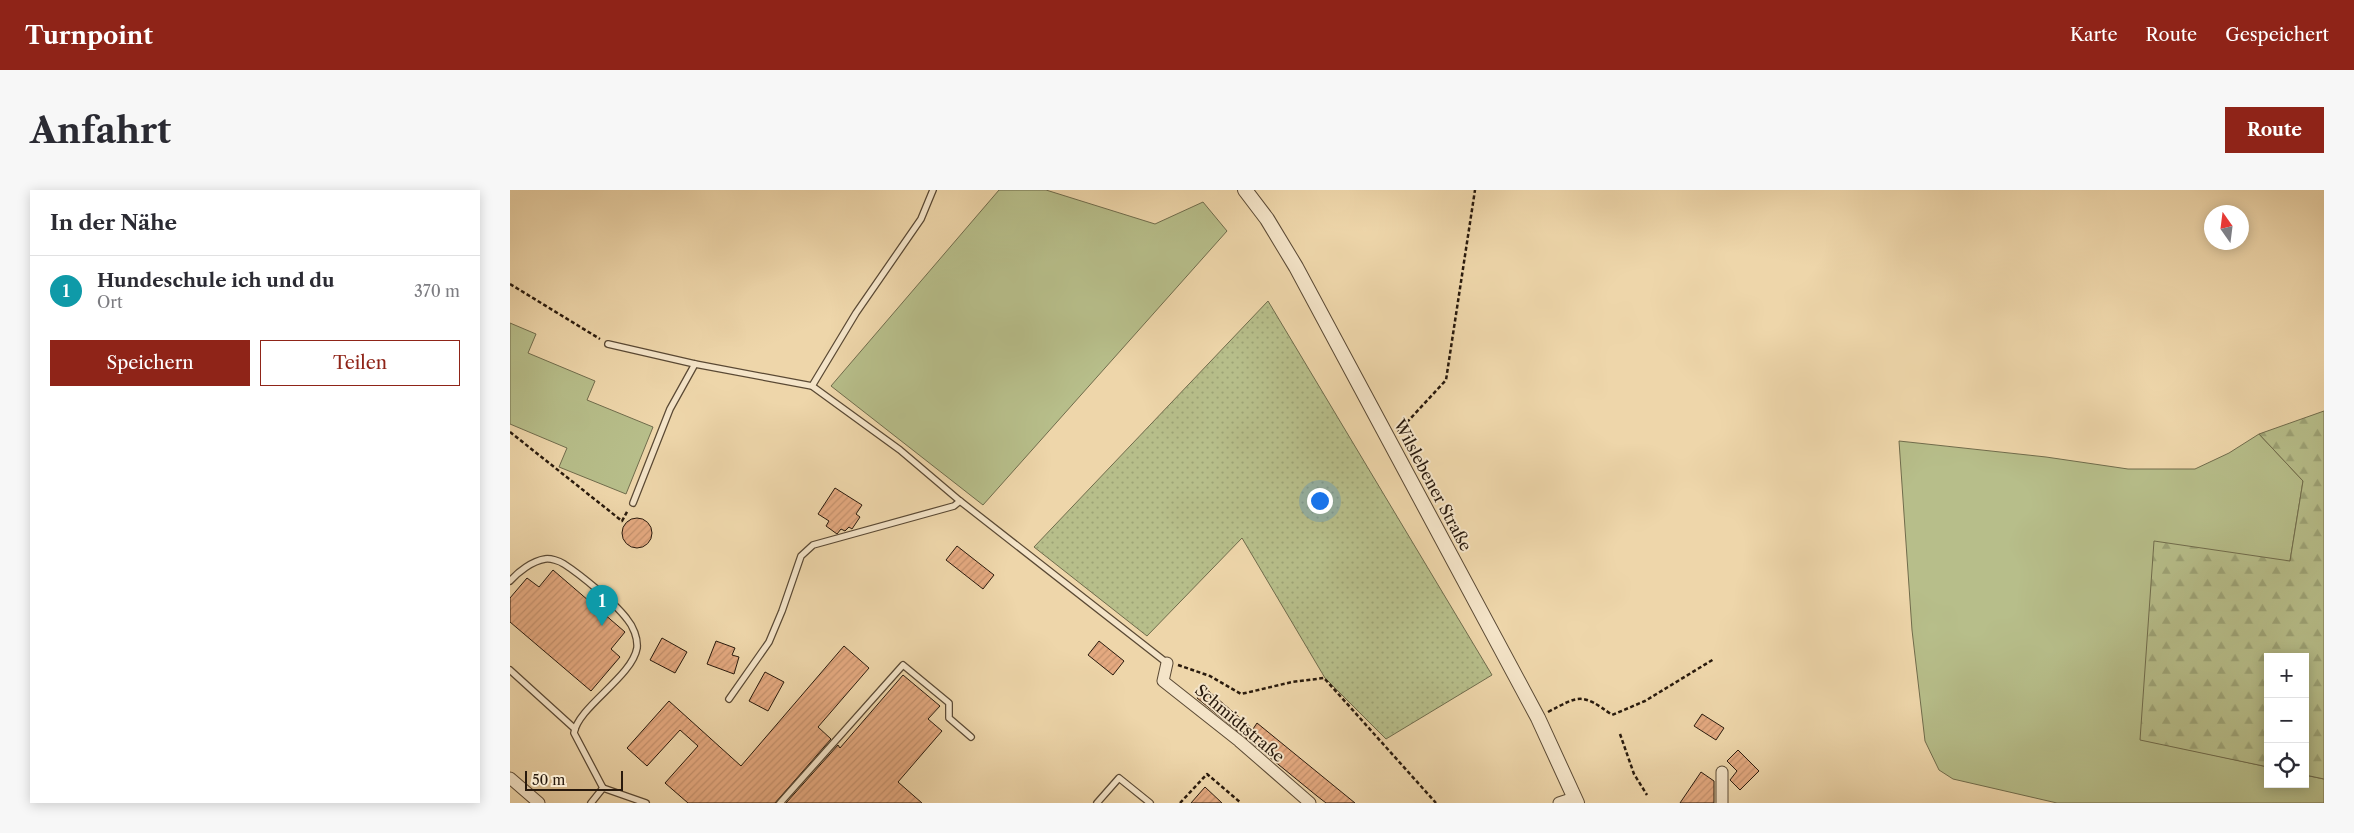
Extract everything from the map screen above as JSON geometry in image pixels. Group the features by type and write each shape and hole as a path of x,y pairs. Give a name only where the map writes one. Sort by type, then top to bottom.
{"street":[{"name":"Wilslebener Straße","path":"1246,190 1267,219 1296,267 1538,718 1573,796"},
{"name":"Schmidtstraße","path":"1167,663 1162,681 1239,741 1310,803"},
{"path":"1722,772 1722,803"},
{"path":"510,778 539,803"},
{"path":"1558,803 1573,796"}],"lane":[{"path":"812,386 856,313 921,219 934,190"},
{"path":"608,344 695,364 812,386 900,450 960,501 1167,663"},
{"path":"633,503 670,409 695,364"},
{"path":"729,699 768,642 782,611 801,556 806,549 813,545 954,506 960,501"},
{"path":"510,581 516,574 546,559 562,562 628,619 635,634 637,648 628,666 582,716 574,733 603,788 646,803"},
{"path":"780,803 903,665 949,703 949,718 971,737"},
{"path":"510,670 575,729"},
{"path":"1097,803 1119,778 1150,803"},
{"path":"591,803 603,788"}],"path":[{"path":"1388,438 1404,428 1446,380 1475,190"},
{"path":"510,284 608,344"},
{"path":"510,432 622,521 633,503"},
{"path":"1538,718 1567,702 1583,698 1593,701 1612,715 1645,701 1714,659"},
{"path":"1167,663 1182,665 1210,676 1241,694 1292,682 1324,678 1436,803"},
{"path":"1620,734 1634,774 1647,795"},
{"path":"1180,803 1207,774 1241,803"}],"green space":[{"path":"999,190 1046,190 1155,224 1203,202 1227,231 983,505 831,386"},
{"path":"1268,301 1492,675 1386,739 1325,678 1242,538 1147,636 1034,547"},
{"path":"510,323 536,334 528,353 595,381 587,400 653,427 626,494 559,467 567,448 510,424"},
{"path":"2324,411 2324,779 2309,776 2309,653 2264,653 2264,766 2140,740 2154,541 2290,561 2303,481 2259,434"},
{"path":"2259,434 2303,481 2290,561 2140,739 2264,766 2264,788 2309,788 2309,776 2324,779 2324,803 2057,803 1953,779 1939,770 1925,741 1912,630 1899,441 2046,457 2128,469 2195,469 2229,453"}],"building":[{"path":"835,488 862,505 856,514 860,517 852,529 849,527 845,531 841,529 837,534 826,526 829,521 818,514"},
{"path":"637,518 643,519 651,527 651,539 643,547 637,548 631,547 623,539 622,533 623,527 631,519"},
{"path":"957,546 994,575 983,589 946,560"},
{"path":"553,570 625,632 611,649 620,657 591,691 510,622 510,598 527,578 539,587"},
{"path":"662,638 687,652 675,673 650,660"},
{"path":"716,641 735,648 732,655 739,657 734,674 707,664"},
{"path":"1099,641 1124,661 1113,675 1088,655"},
{"path":"844,646 869,668 818,727 831,739 775,803 688,803 665,783 698,746 680,730 647,766 627,748 669,701 741,766"},
{"path":"765,672 784,682 768,711 749,701"},
{"path":"903,675 940,706 928,719 942,731 898,782 922,803 786,803 838,745 840,748"},
{"path":"1205,688 1253,729 1257,723 1355,803 1326,803 1197,698"},
{"path":"1702,714 1724,728 1716,740 1694,726"},
{"path":"1738,750 1759,771 1740,790 1730,780 1737,771 1727,761"},
{"path":"1701,772 1714,781 1714,803 1680,803"},
{"path":"1205,787 1222,803 1191,803"}],"place":[{"name":"Hundeschule ich und du","path":"602,626"}]}
